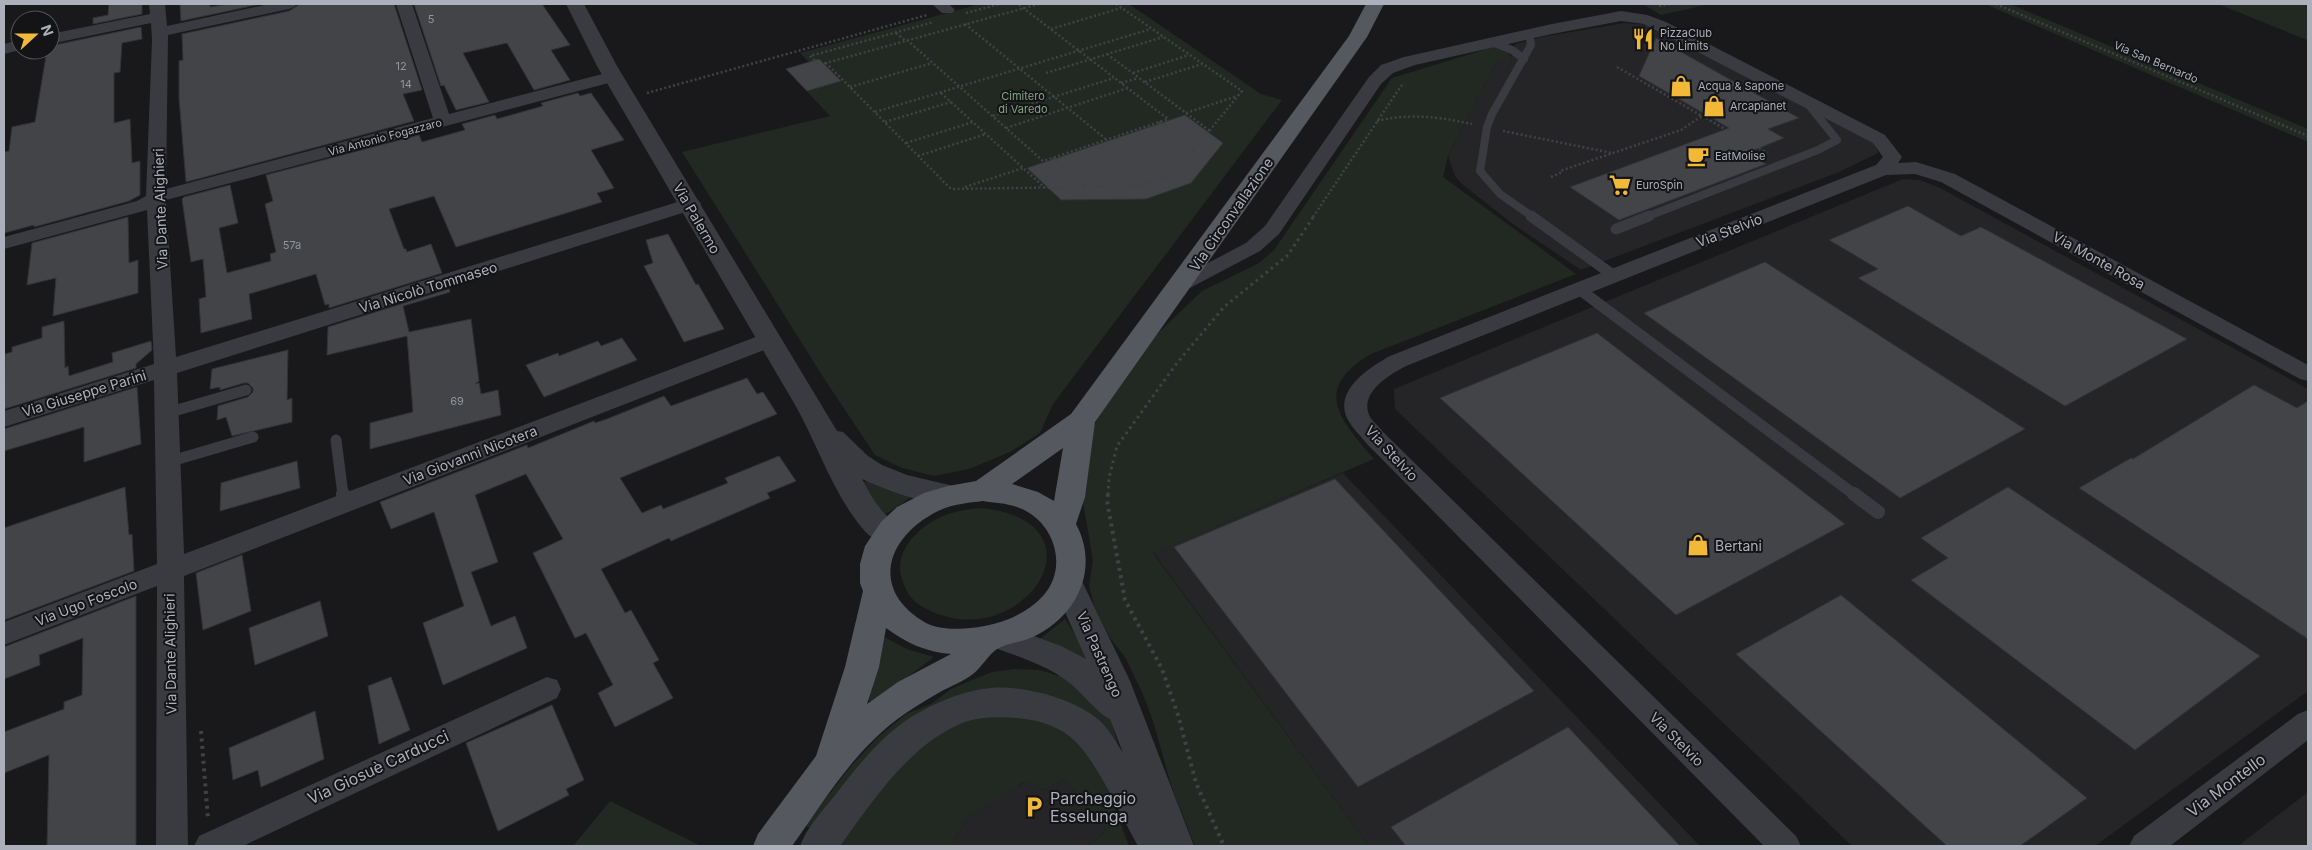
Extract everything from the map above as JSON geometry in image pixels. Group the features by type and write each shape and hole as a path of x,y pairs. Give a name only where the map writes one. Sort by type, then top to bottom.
{"main road":[{"name":"Via Circonvallazione","path":"983,491 1082,421 1358,36 1375,4"},
{"name":"Via Circonvallazione","path":"1061,524 1070,496 1082,421"},
{"path":"983,491 1014,495 1041,506 1061,524 1070,542 1073,562 1068,583 1058,600 1043,615 1023,628 993,639 949,642 917,633 892,617 877,594 873,573 877,552 889,533 906,516 928,503 952,495 983,491"},
{"path":"830,764 862,667 877,594"},
{"path":"771,846 830,764 870,720 910,692 962,664 993,639"}],"street":[{"path":"60,37 158,18 289,4"},
{"path":"404,4 443,121"},
{"name":"Via Palermo","path":"575,4 626,98 691,204 758,323 823,430 859,502 875,523 889,533"},
{"path":"1181,285 1253,247 1272,230 1376,81 1387,69 1423,58 1611,17 1632,17 1660,25 1879,140 1892,157 1883,169"},
{"name":"Via Dante Alighieri","path":"158,18 156,197 167,413 172,846"},
{"name":"Via Antonio Fogazzaro","path":"4,244 144,205 152,202 156,197 614,76"},
{"name":"Via Monte Rosa","path":"1883,169 1916,168 1948,178 2308,374"},
{"name":"Via Stelvio","path":"1784,846 1375,438 1358,417 1357,399 1364,384 1376,373 1398,360 1883,169"},
{"name":"Via Nicolò Tommaseo","path":"165,368 691,204"},
{"name":"Via Giovanni Nicotera","path":"169,569 344,504 770,340"},
{"name":"Via Giuseppe Parini","path":"4,419 165,368"},
{"name":"Via Palermo","path":"823,430 862,466 892,480 952,495"},
{"name":"Via Ugo Foscolo","path":"4,634 169,569"},
{"name":"Via Pastrengo","path":"1068,583 1113,682 1176,846"},
{"name":"Via Pastrengo","path":"993,639 1060,659 1086,674 1105,692 1130,726"},
{"name":"Via Giosuè Carducci","path":"210,846 547,689"},
{"path":"818,846 882,763 925,724 964,706 1010,701 1055,710 1086,730 1106,758 1158,846"},
{"name":"Via Montello","path":"2145,846 2308,723"}],"lane":[{"path":"1528,34 1531,45 1492,114 1487,127 1480,171 1500,194 1613,275"},
{"path":"1494,43 1512,50 1524,59"},
{"path":"1616,229 1837,140 1808,104"},
{"path":"1579,289 1878,512"},
{"path":"167,413 246,390"},
{"path":"168,462 253,437"},
{"path":"336,440 344,504"}],"path":[{"path":"626,98 947,10 1000,4"},
{"path":"896,32 1043,161 1168,119 1018,4"},
{"path":"947,10 896,32 810,56 819,65 1039,4"},
{"path":"826,63 951,189 1140,186 1174,174 1242,91 1116,4"},
{"name":"Via San Bernardo","path":"1996,4 2308,136"},
{"path":"1050,29 1122,8"},
{"path":"947,10 1107,140"},
{"path":"874,112 1152,29"},
{"path":"1046,72 1163,37"},
{"path":"1107,54 1210,131"},
{"path":"1133,73 1190,55"},
{"path":"1224,846 1196,783 1178,715 1162,669 1125,600 1107,501 1109,478 1117,446 1177,363 1224,307 1288,255 1401,86 1434,70 1423,58"},
{"path":"850,87 933,63"},
{"path":"1145,82 1202,64"},
{"path":"1617,67 1725,129"},
{"path":"993,116 1114,78"},
{"path":"1121,83 1138,78"},
{"path":"1006,128 1128,88"},
{"path":"941,92 1045,188"},
{"path":"1186,113 1239,95"},
{"path":"884,122 951,102"},
{"path":"1376,121 1399,116 1468,123 1613,153"},
{"path":"1551,177 1560,173 1560,171 1681,130 1702,116"},
{"path":"906,143 973,122"},
{"path":"1158,122 1194,149"},
{"path":"918,156 986,134"},
{"path":"1053,158 1086,187"},
{"path":"961,189 1023,168"}],"shaded area":[{"path":"1624,23 1650,25 1875,143 1878,153 1839,172 1581,270 1513,224 1462,184 1455,176 1448,156 1497,60 1512,57 1515,44 1542,37"},
{"path":"1903,179 1920,180 1940,188 2308,389 2308,691 2095,846 1852,846 1395,409 1394,389"},
{"path":"1343,473 1700,846 1369,846 1153,552"},
{"name":"Parcheggio Esselunga","path":"1064,779 1107,830 1088,846 950,846 969,816 994,799 1025,782 1044,790"},
{"path":"2308,792 2308,846 2238,846"}],"green space":[{"name":"Cimitero di Varedo","path":"980,4 1129,4 1261,94 1282,100 1053,404 1040,433 1010,452 969,469 934,476 902,468 875,455 825,380 682,152 830,116 786,69 809,62 800,53"},
{"path":"1643,4 1710,4 1661,15"},
{"path":"1985,4 2010,4 2308,129 2308,142"},
{"path":"2218,4 2308,4 2308,40 2307,40"},
{"path":"1493,47 1508,53 1512,57 1510,62 1497,60 1448,156 1443,177 1576,274 1371,354 1353,367 1342,380 1337,392 1337,405 1350,431 1374,459 1153,553 1369,846 1195,846 1172,788 1153,721 1142,692 1125,657 1110,638 1095,608 1089,586 1093,560 1082,497 1094,425 1111,394 1158,333 1202,291 1259,263 1274,250 1392,78"},
{"path":"866,481 913,496 881,517 861,484"},
{"path":"982,508 1022,519 1042,538 1046,561 1037,584 1018,604 990,617 957,619 921,606 911,598 902,579 900,569 904,550 916,534 932,521 951,513"},
{"path":"1065,619 1089,657 1083,661 1037,641"},
{"path":"884,637 907,649 934,657 873,703 867,699"},
{"path":"1015,669 1040,670 1058,676 1071,671 1110,716 1120,752 1105,732 954,702 816,831 805,825 851,766 877,738 906,714 931,704 951,689 979,677 992,672"},
{"path":"1019,712 1052,722 1068,732 1081,744 1093,759 1110,793 1129,846 1088,846 1107,830 1064,779 1044,790 1024,782 969,816 950,846 832,846 905,757 940,730 979,716"},
{"path":"610,801 701,846 573,846"}],"building":[{"path":"109,4 142,4 142,14 93,24 93,18 108,15"},
{"path":"180,4 210,4 210,7 229,4 261,4 181,21"},
{"path":"300,4 394,4 422,90 403,94 414,121 186,182 179,98 179,61 183,60 182,34 289,11"},
{"path":"414,4 542,4 570,45 551,50 570,80 534,90 507,43 463,53 489,102 456,110 444,85 441,86"},
{"path":"141,27 142,39 122,43 120,72 114,73 114,123 130,119 132,163 140,161 140,195 129,201 34,227 34,225 4,233 4,152 9,151 12,127 35,122 45,60 60,60 60,44"},
{"path":"1656,38 1799,118 1768,129 1784,138 1747,153 1766,164 1619,220 1570,187 1729,128 1639,76"},
{"path":"819,59 841,81 807,91 786,69"},
{"path":"578,93 580,96 591,93 624,140 591,150 614,188 597,193 602,202 456,247 434,196 389,209 404,249 407,252 431,244 442,273 329,308 329,304 325,305 316,274 249,294 252,319 201,333 199,299 206,297 203,259 191,262 182,199 184,197 230,185 238,223 219,228 227,273 271,261 270,254 276,252 265,204 273,201 266,175 419,135 422,142 465,130 462,124 495,115 497,119 543,106 541,103"},
{"path":"1185,115 1223,143 1191,183 1146,199 1061,200 1027,168"},
{"path":"1908,206 1961,236 1981,227 2187,339 2065,406 1858,278 1878,269 1829,240"},
{"path":"128,217 129,263 138,260 138,293 53,316 56,278 27,285 32,243"},
{"path":"668,234 696,285 698,284 724,329 684,342 644,266 653,263 646,240"},
{"path":"1765,262 2025,429 1900,498 1644,313"},
{"path":"449,289 450,292 403,306 409,332 471,319 479,381 475,384 479,383 481,394 498,390 501,415 370,449 370,423 413,412 407,336 327,355 328,327"},
{"path":"64,321 65,368 68,366 69,376 113,362 112,353 151,341 152,350 136,364 136,368 4,409 5,354 12,352 12,347 42,338 42,327"},
{"path":"1597,333 1845,524 1676,615 1440,398"},
{"path":"622,338 637,360 544,397 526,365 558,353 559,356 598,341 601,346"},
{"path":"288,350 287,400 292,398 292,422 232,436 226,417 217,420 218,406 248,397 253,392 253,388 248,383 244,383 220,390 220,387 210,389 212,369"},
{"path":"747,378 757,394 763,392 777,414 620,478 642,513 661,505 663,509 728,483 725,478 779,456 796,481 767,493 770,498 671,541 669,538 601,569 625,613 631,610 659,660 653,663 673,698 615,727 598,693 613,685 586,633 575,638 533,553 563,539 526,474 475,495 498,562 471,572 491,626 515,616 527,648 443,685 423,623 464,606 434,512 391,529 380,502 527,445 528,448 594,421 595,423 607,419 664,396 671,406"},
{"path":"2254,385 2297,408 2308,401 2308,639 2079,488 2131,458 2133,459"},
{"path":"137,387 141,444 84,462 84,427 4,451 4,429"},
{"path":"297,461 300,488 220,511 221,483"},
{"path":"1335,479 1534,691 1358,787 1174,547"},
{"path":"125,487 129,535 132,534 134,571 4,620 4,528"},
{"path":"2008,487 2260,656 2135,750 1911,580 1948,558 1921,538"},
{"path":"242,555 251,611 203,630 196,573"},
{"path":"1841,595 2087,798 2020,846 1947,846 1736,654"},
{"path":"136,596 136,846 47,846 49,755 4,773 4,732 64,709 64,702 82,695 83,638 39,655 40,665 4,679 4,647"},
{"path":"320,601 328,636 255,665 249,628"},
{"path":"391,677 410,730 379,744 368,686"},
{"path":"552,705 584,780 566,789 569,795 498,831 466,743"},
{"path":"315,711 324,759 261,787 258,770 233,780 229,748"},
{"path":"1568,727 1680,846 1406,846 1391,827"}],"place":[{"name":"PizzaClub No Limits","path":"1643,39"},
{"name":"Acqua & Sapone","path":"1681,86"},
{"name":"Arcaplanet","path":"1714,106"},
{"name":"EatMolise","path":"1698,156"},
{"name":"EuroSpin","path":"1620,185"},
{"name":"Bertani","path":"1698,545"},
{"name":"Parcheggio Esselunga","path":"1034,807"}]}
